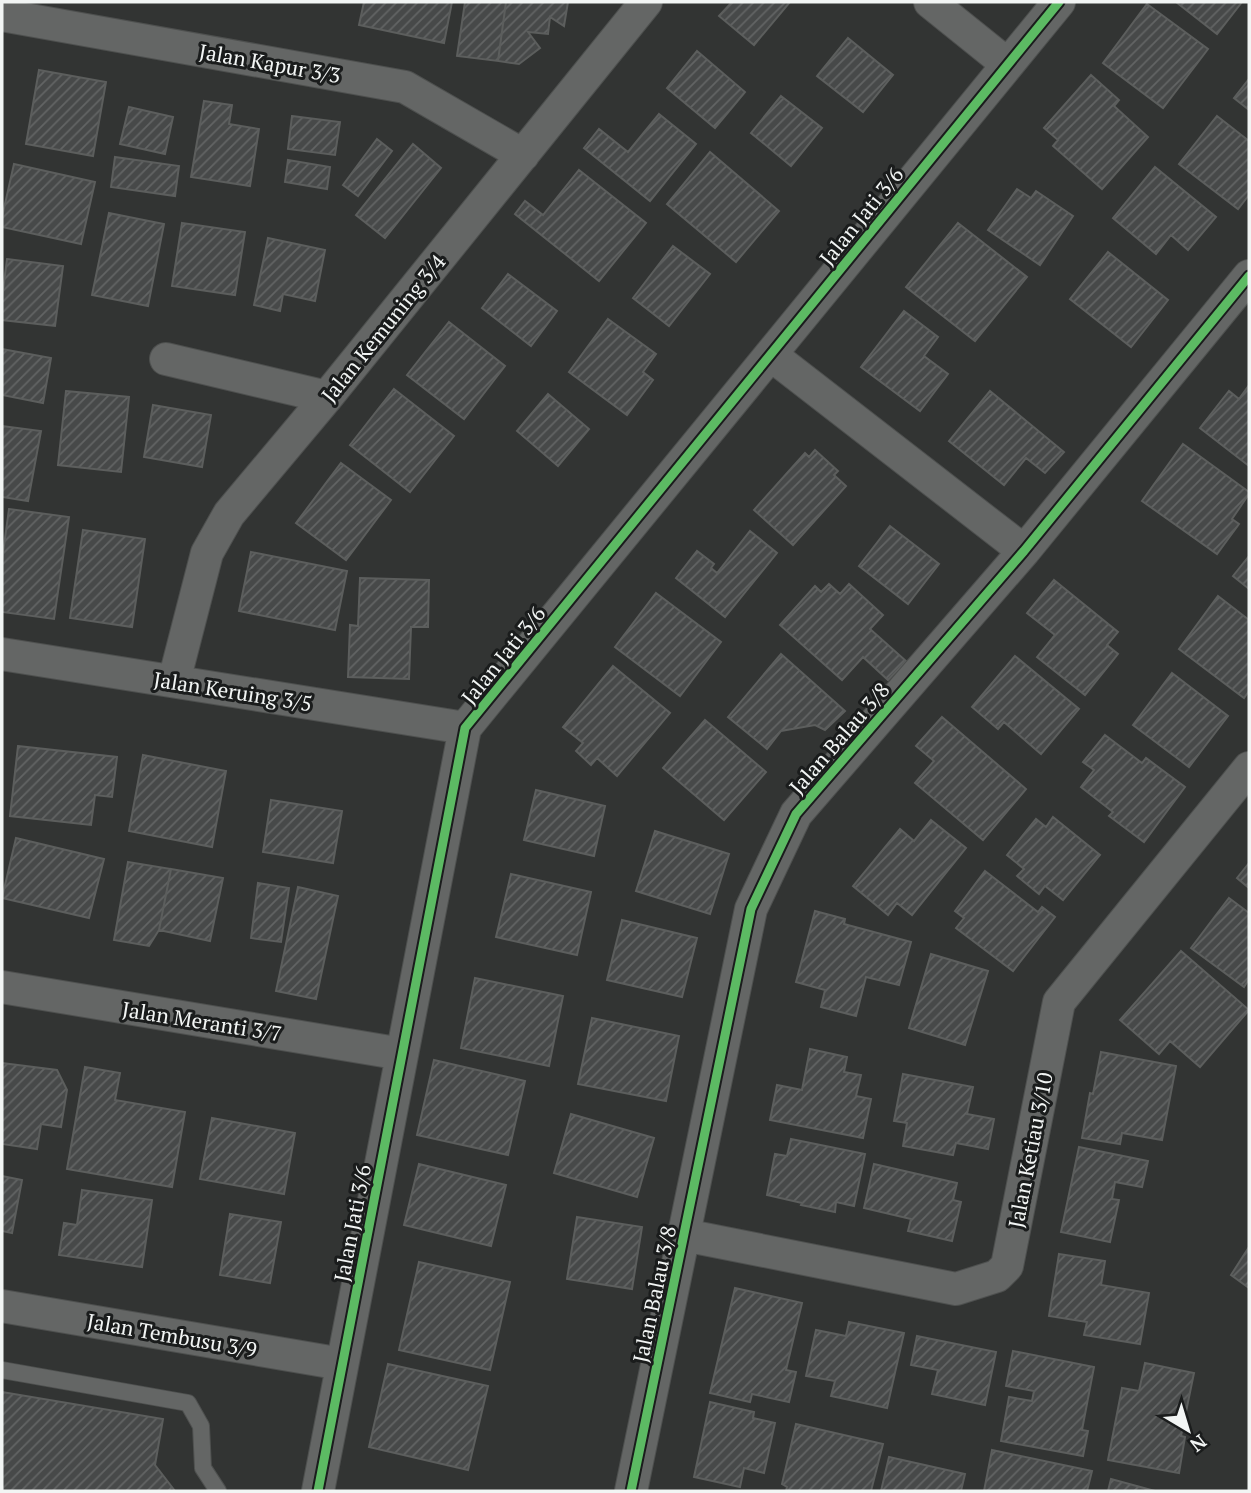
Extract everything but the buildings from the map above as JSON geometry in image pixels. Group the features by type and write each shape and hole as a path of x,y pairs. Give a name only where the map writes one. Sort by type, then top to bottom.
{"street":[{"name":"Jalan Kemuning 3/4","path":"174,681 207,553 229,514 327,397 646,2"},
{"path":"930,2 1007,64"},
{"name":"Jalan Jati 3/6","path":"324,1490 342,1364 465,728 1059,2"},
{"name":"Jalan Kapur 3/3","path":"2,15 405,87 523,155"},
{"name":"Jalan Balau 3/8","path":"631,1491 751,909 796,814 1024,551 1249,276"},
{"path":"771,355 1024,551"},
{"path":"166,359 327,397"},
{"name":"Jalan Keruing 3/5","path":"2,654 465,728"},
{"name":"Jalan Ketiau 3/10","path":"684,1236 956,1289 997,1276 1007,1266 1059,1002 1249,768"},
{"name":"Jalan Meranti 3/7","path":"2,987 402,1054"},
{"name":"Jalan Tembusu 3/9","path":"2,1306 342,1364"}],"lane":[{"path":"2,1370 188,1403 201,1426 203,1468 218,1491"}],"cycle path":[{"path":"318,1491 465,728 1059,2"},
{"path":"631,1491 751,909 796,814 1024,551 1249,276"}]}
